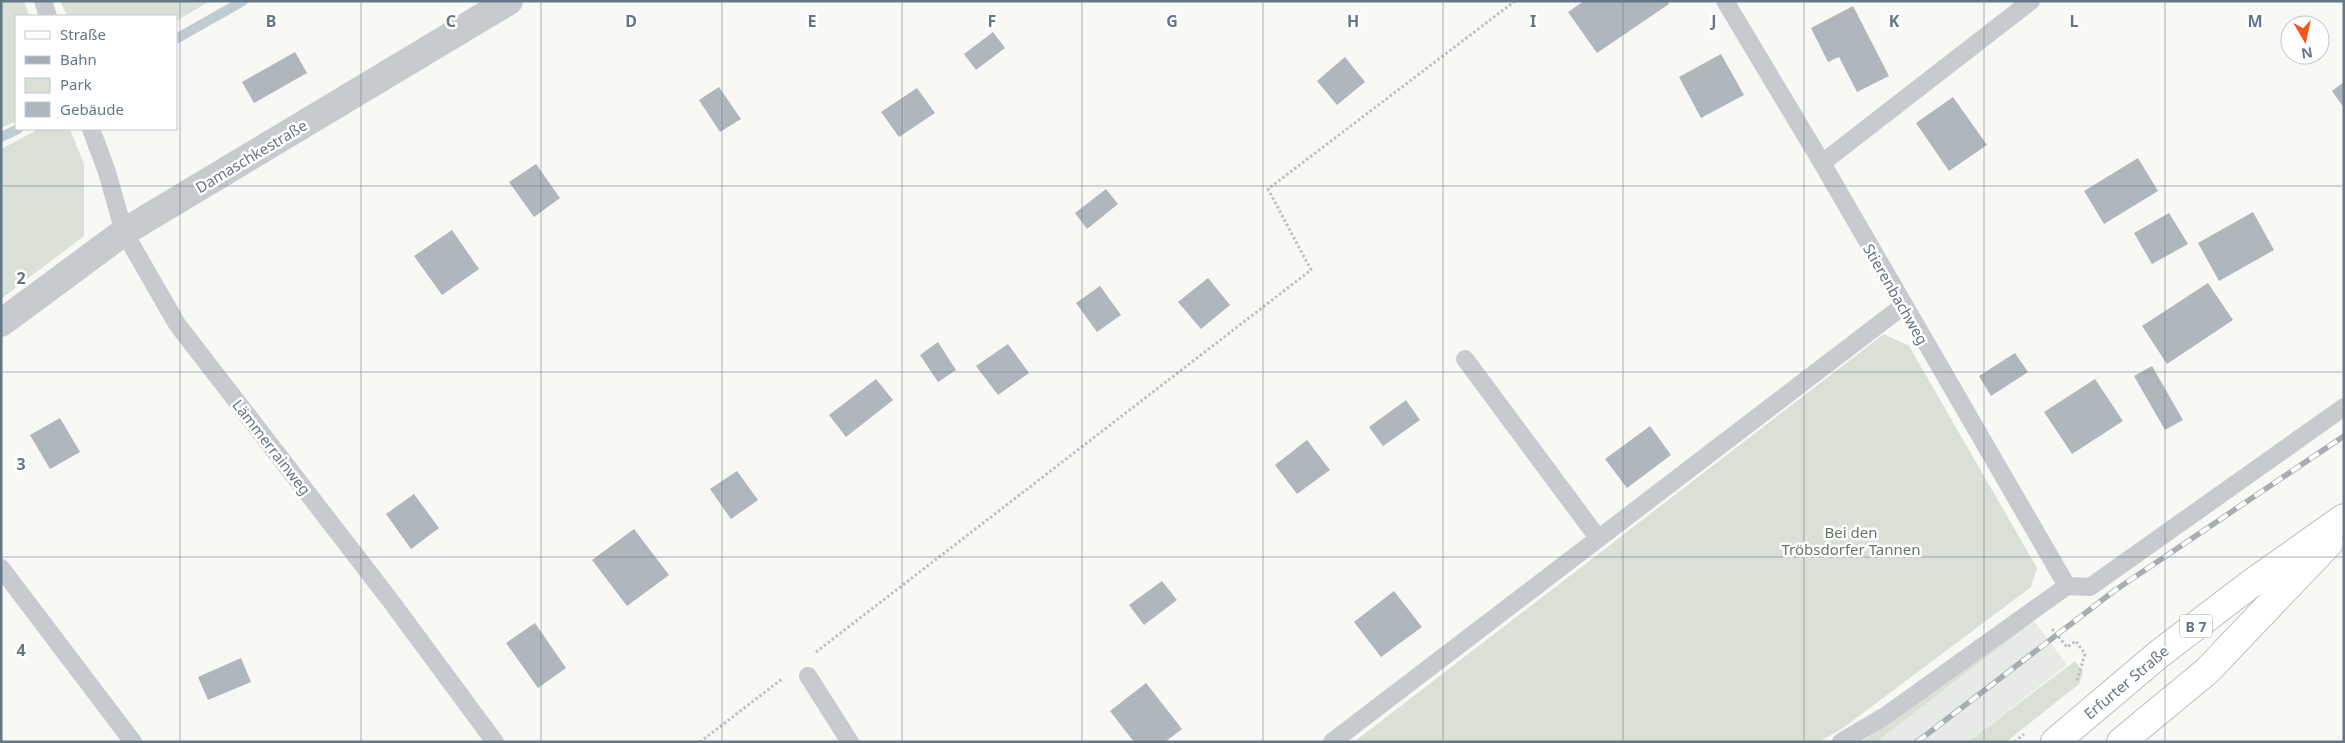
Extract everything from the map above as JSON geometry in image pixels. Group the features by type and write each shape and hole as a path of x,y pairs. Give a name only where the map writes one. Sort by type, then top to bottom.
{"main road":[{"name":"Erfurter Straße","path":"2055,742 2159,654 2252,583 2344,518"},
{"name":"B 7","path":"2121,742 2206,671 2344,527"}],"street":[{"name":"Damaschkestraße","path":"1,323 124,232 509,1"}],"lane":[{"path":"43,1 48,15"},
{"name":"Stierenbachweg","path":"1725,1 1822,163 1903,306 2067,586"},
{"path":"1822,163 2031,1"},
{"name":"Lämmerrainweg","path":"91,130 107,172 124,232 177,324 390,600 495,742"},
{"path":"1332,742 1903,306"},
{"path":"1465,359 1598,538"},
{"path":"1842,742 1884,716 2022,616 2067,586 2090,587 2344,407"},
{"path":"1,568 133,742"},
{"path":"808,676 850,742"}],"path":[{"path":"914,577 1311,270 1268,189 1515,1"},
{"path":"2067,586 2052,612 2050,626 2067,647 2076,641 2085,654 2076,688"}],"shaded area":[{"path":"2034,621 2067,665 1968,742 1876,742"}],"green space":[{"path":"1,1 24,1 29,15 15,15 15,121 1,128"},
{"path":"60,1 210,1 178,20 178,15 67,15"},
{"path":"37,130 70,130 84,164 84,236 1,299 1,149"},
{"name":"Bei den Tröbsdorfer Tannen","path":"1884,334 1909,346 2037,568 2031,587 1843,728 1819,742 1354,742"},
{"path":"2034,621 1876,742 1861,742 2019,626"},
{"path":"2075,661 2083,672 2079,684 2006,742 1968,742"}],"building":[{"path":"1584,1 1667,1 1669,4 1597,53 1568,12"},
{"path":"1853,6 1889,76 1857,92 1839,57 1828,62 1811,28"},
{"path":"993,32 1005,48 976,70 964,54"},
{"path":"295,52 307,73 254,103 242,82"},
{"path":"1721,54 1744,95 1701,118 1679,77"},
{"path":"1345,57 1365,82 1337,105 1317,81"},
{"path":"2344,82 2344,108 2332,91"},
{"path":"719,87 741,119 720,132 699,100"},
{"path":"917,88 935,113 899,137 881,112"},
{"path":"1953,97 1987,145 1949,171 1916,123"},
{"path":"2138,158 2158,191 2104,224 2084,191"},
{"path":"536,164 560,198 534,217 509,182"},
{"path":"1106,189 1118,204 1087,229 1075,213"},
{"path":"2253,212 2274,250 2219,281 2198,243"},
{"path":"2169,213 2188,244 2152,264 2134,233"},
{"path":"452,230 479,269 442,295 414,256"},
{"path":"1208,278 1230,305 1201,329 1178,302"},
{"path":"2208,283 2233,320 2167,364 2142,326"},
{"path":"1100,286 1121,315 1097,332 1076,303"},
{"path":"938,342 956,370 938,382 920,355"},
{"path":"1008,344 1029,373 998,395 976,366"},
{"path":"2015,353 2028,372 1991,396 1979,376"},
{"path":"2152,366 2183,420 2165,430 2134,376"},
{"path":"876,379 893,400 846,437 829,415"},
{"path":"2095,379 2123,421 2072,454 2044,412"},
{"path":"1406,400 1420,420 1383,446 1369,427"},
{"path":"60,418 80,452 50,469 30,435"},
{"path":"1650,426 1671,455 1627,488 1605,459"},
{"path":"1307,440 1330,470 1297,494 1275,465"},
{"path":"737,471 758,500 731,519 710,489"},
{"path":"414,494 439,528 411,549 386,514"},
{"path":"634,529 669,575 627,606 592,560"},
{"path":"1162,581 1177,600 1144,625 1129,605"},
{"path":"1394,591 1422,627 1381,657 1354,622"},
{"path":"535,623 566,668 538,688 506,643"},
{"path":"241,658 251,682 208,700 198,677"},
{"path":"1146,683 1182,729 1165,742 1134,742 1110,711"}],"waterway":[{"path":"178,38 243,1"},
{"path":"1,137 16,130"}],"railway":[{"path":"1917,742 2114,591 2344,436"}]}
